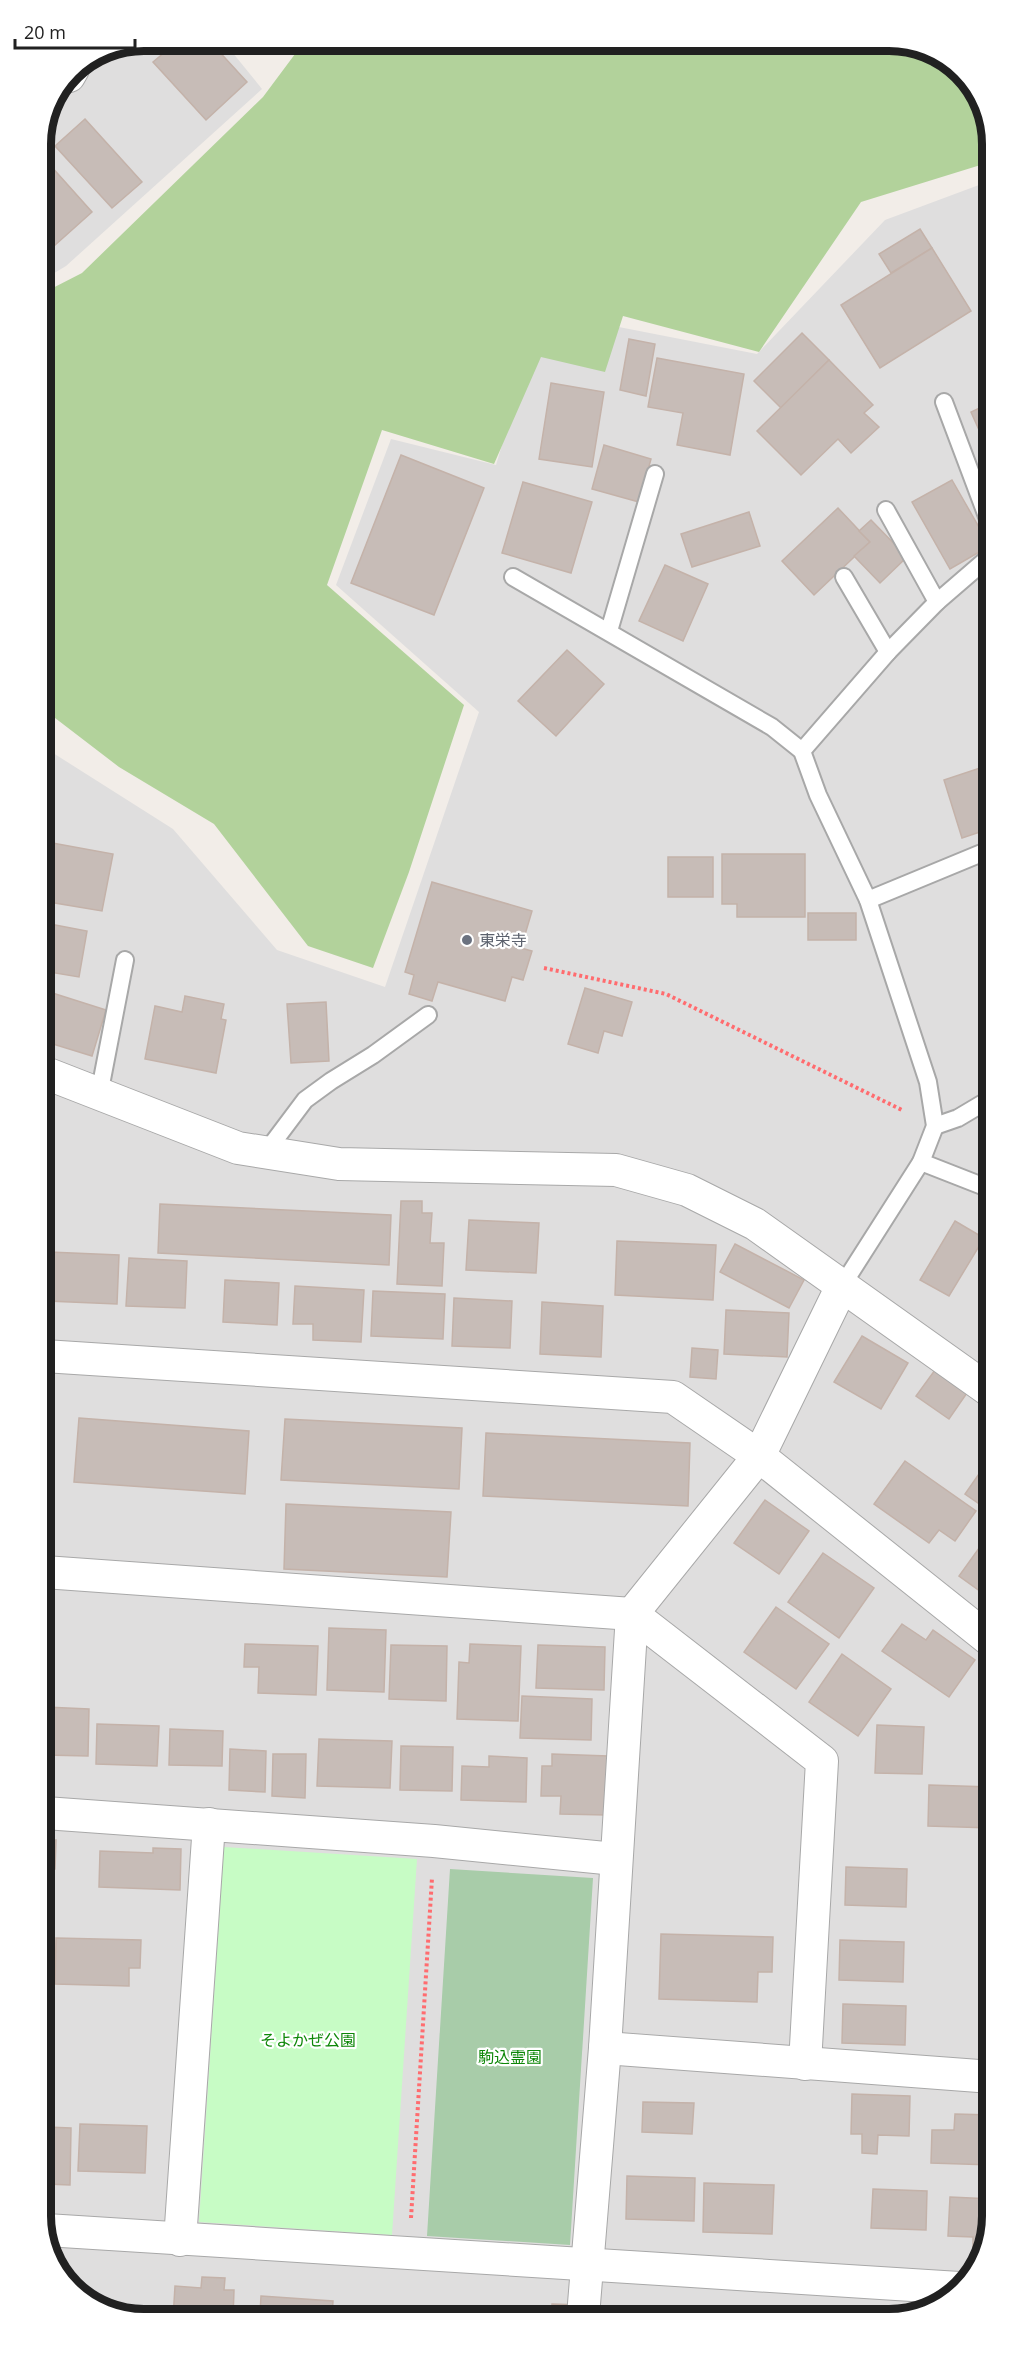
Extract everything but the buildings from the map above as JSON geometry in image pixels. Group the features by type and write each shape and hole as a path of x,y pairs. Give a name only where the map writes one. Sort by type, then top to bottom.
{"street":[{"path":"51,1075 238,1148 339,1164 616,1170 687,1190 755,1224 982,1384"},
{"path":"583,2309 605,2048 632,1614 759,1456 842,1286"},
{"path":"51,1356 673,1397 759,1456 982,1634"},
{"path":"51,1572 632,1614 822,1761 805,2064"},
{"path":"51,1813 434,1841 615,1859"},
{"path":"180,2240 209,1824"},
{"path":"605,2048 982,2076"},
{"path":"53,2230 948,2287"}],"lane":[{"path":"944,402 982,503"},
{"path":"609,632 655,474"},
{"path":"886,510 937,602"},
{"path":"802,751 888,652 937,602 982,563"},
{"path":"513,577 772,726 802,751 818,795 868,900 928,1082 935,1126 921,1162 842,1286"},
{"path":"844,577 888,652"},
{"path":"868,900 982,853"},
{"path":"99,1095 125,960"},
{"path":"266,1152 305,1100 428,1015"},
{"path":"935,1126 958,1118 982,1104"},
{"path":"921,1162 982,1186"}],"path":[{"path":"544,968 666,994 935,1126"},
{"path":"409,2253 434,1841"}],"shaded area":[{"path":"144,51 231,51 262,89 66,266 51,275 51,138 54,120 70,87 98,63 114,56"},
{"path":"982,184 982,2216 977,2246 963,2273 941,2293 919,2304 889,2309 138,2309 108,2302 87,2290 70,2273 56,2246 51,2216 51,752 173,829 277,950 385,987 479,712 336,585 391,439 496,465 542,312 757,354 885,220"}],"green space":[{"path":"297,51 895,51 925,58 946,70 963,87 970,98 980,126 982,165 861,202 759,352 623,316 605,372 541,357 494,464 382,430 327,585 464,705 409,872 373,968 308,946 214,824 119,767 51,715 51,289 82,273 263,97"},
{"name":"そよかぜ公園","path":"224,1847 417,1859 392,2235 199,2222"},
{"name":"駒込霊園","path":"450,1869 593,1878 570,2245 427,2236"}],"place":[{"name":"東栄寺","path":"467,940"}]}
